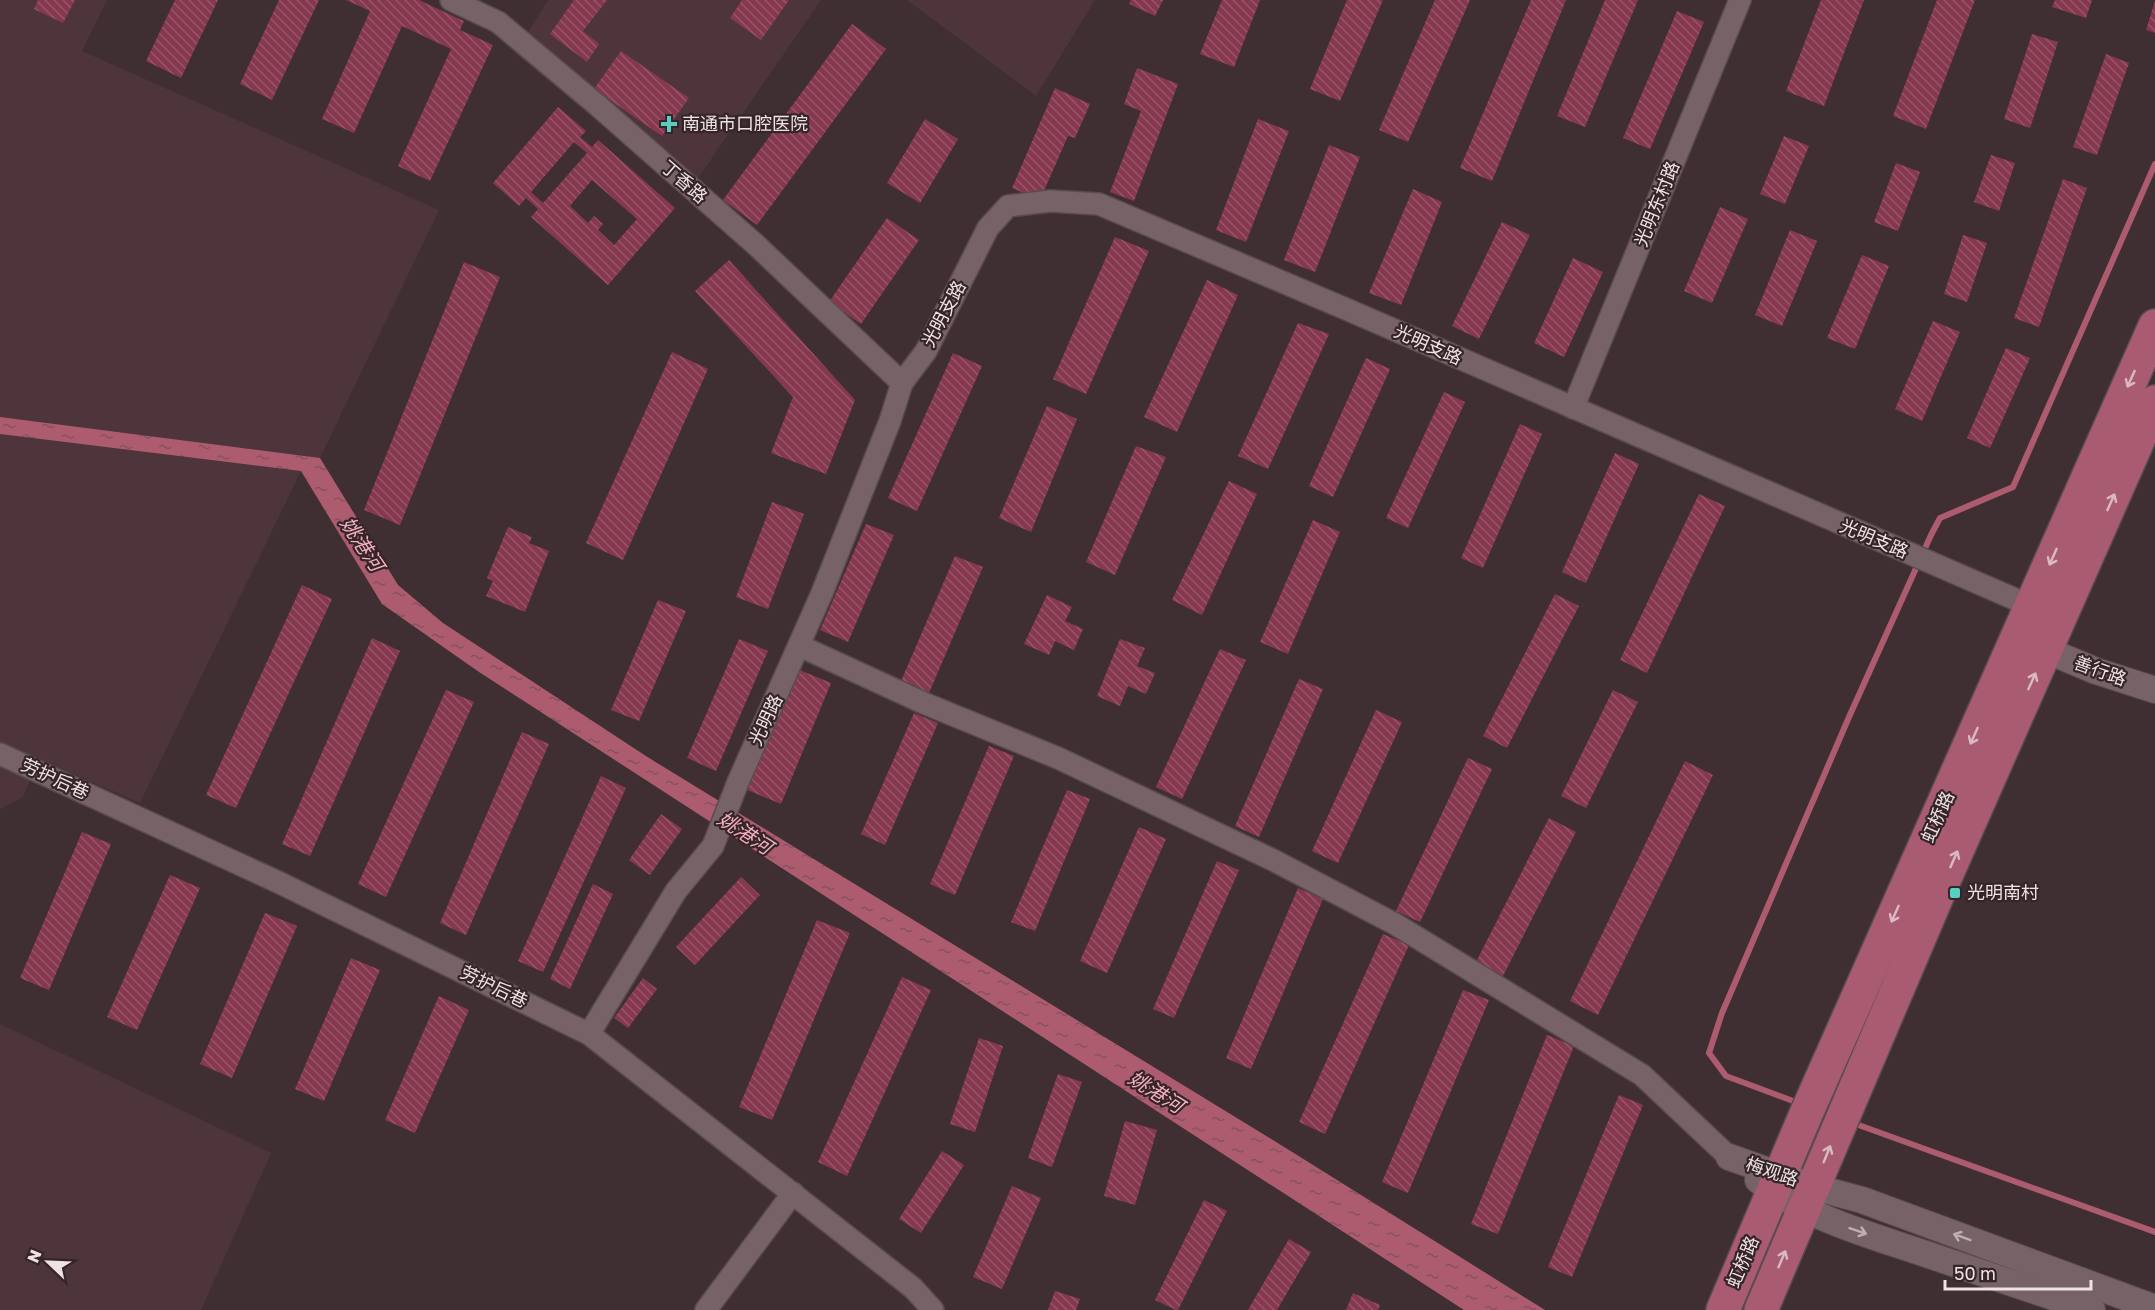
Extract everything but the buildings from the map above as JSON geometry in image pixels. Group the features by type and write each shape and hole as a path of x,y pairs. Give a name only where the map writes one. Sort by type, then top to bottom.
{"main road":[{"name":"虹桥路","path":"1723,1310 1776,1184 2155,326"},
{"name":"虹桥路","path":"1761,1310 1904,975 2155,402"}],"street":[{"name":"丁香路","path":"451,0 498,22 596,104 755,244 902,383"},
{"name":"光明东村路","path":"1573,408 1740,0"},
{"name":"光明支路","path":"902,383 926,351 988,228 1008,206 1050,201 1100,204 2031,606"},
{"name":"光明路","path":"589,1034 676,891 713,846 734,793 800,646 890,421 902,383"},
{"path":"800,646 926,704 1058,758 1275,861 1395,924 1642,1075 1729,1157"},
{"name":"善行路","path":"2046,650 2096,671 2155,690"},
{"name":"劳护后巷","path":"0,754 278,882 589,1034 913,1288 933,1310"},
{"name":"梅观路","path":"1729,1157 1776,1184 1809,1198 1850,1228 2092,1310"},
{"path":"706,1310 793,1193"},
{"name":"梅观路","path":"1809,1198 1862,1200 2155,1308"}],"shaded area":[{"path":"0,0 107,0 82,51 439,210 320,458 0,417"},
{"name":"南通市口腔医院","path":"548,0 821,0 687,194 515,53"},
{"path":"907,0 1095,0 1036,96"},
{"path":"0,434 301,471 140,803 39,759 23,797 0,809"},
{"path":"0,1024 271,1153 201,1310 0,1310"}],"water":[{"name":"姚港河","path":"0,417 320,458 398,585 443,623 649,758 1289,1150 1545,1310 1464,1310 479,672 382,604 301,471 0,434"}],"waterway":[{"path":"1801,1104 1726,1076 1709,1053 1722,1013 1849,717 1931,535 1940,518 2013,487 2155,164"},
{"path":"1853,1123 2155,1232"}],"place":[{"name":"南通市口腔医院","path":"669,124"},
{"name":"光明南村","path":"1955,893"}]}
